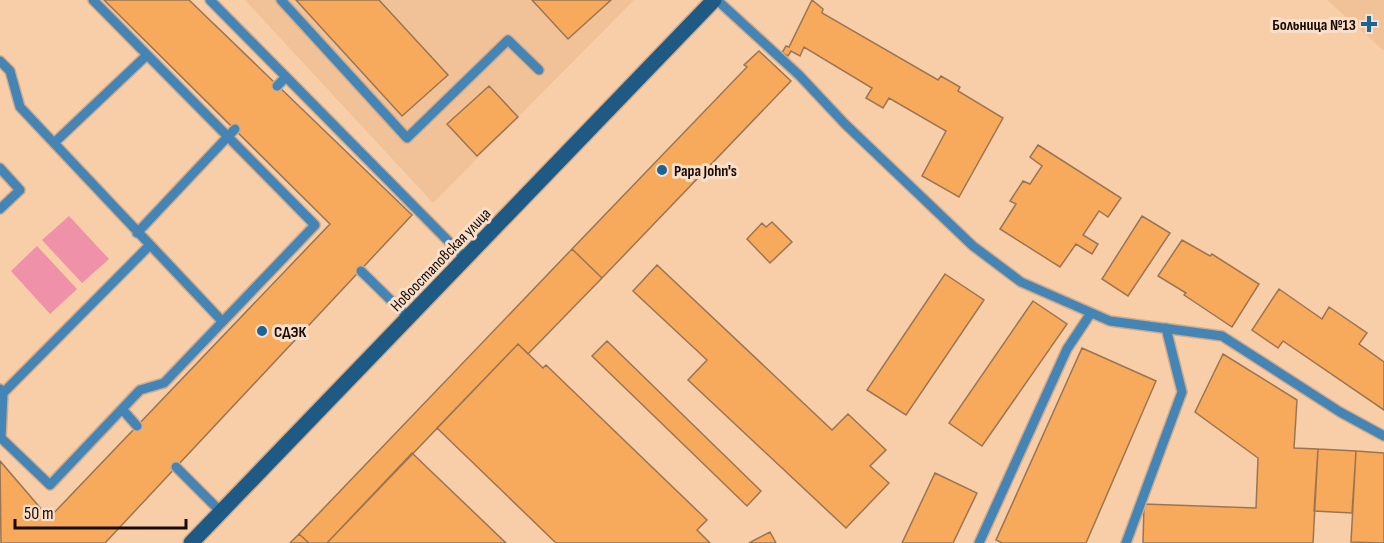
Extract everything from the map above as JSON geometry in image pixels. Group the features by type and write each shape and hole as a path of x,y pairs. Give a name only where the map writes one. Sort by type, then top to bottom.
{"main road":[{"name":"Новоостаповская улица","path":"191,543 715,0"}],"lane":[{"path":"93,0 315,225 164,383 140,390 50,485 0,438 2,391 150,245"},
{"path":"210,0 465,258"},
{"path":"281,0 407,138 507,40 539,70"},
{"path":"715,0 799,75 845,124 973,246 1021,282 1110,321 1222,336 1340,412 1384,436"},
{"path":"54,143 147,55"},
{"path":"0,61 10,71 20,108 222,321"},
{"path":"277,86 286,77"},
{"path":"137,232 235,129"},
{"path":"0,168 20,190 0,209"},
{"path":"361,270 408,317"},
{"path":"979,543 1067,349 1091,313"},
{"path":"1126,543 1182,392 1166,328"},
{"path":"122,409 137,426"},
{"path":"176,467 221,512"}],"shaded area":[{"path":"245,0 634,0 433,203"},
{"name":"Больница №13","path":"1327,0 1384,0 1384,51"},
{"path":"69,216 109,259 82,283 42,240"},
{"path":"37,246 77,289 50,314 11,271"}],"building":[{"path":"104,0 189,0 412,215 105,543 1,543 0,461 49,518 330,224"},
{"path":"296,0 379,0 448,75 402,116"},
{"path":"532,0 611,0 568,39"},
{"path":"812,0 823,9 822,13 938,80 941,76 960,87 958,91 1003,118 959,197 922,176 946,131 889,98 883,108 866,98 872,88 804,47 800,56 791,51 788,56 782,53 786,46 789,47"},
{"path":"759,51 791,81 602,278 572,249 747,67 744,65"},
{"path":"489,86 518,117 477,156 447,124"},
{"path":"1038,145 1121,198 1108,217 1099,211 1083,235 1098,244 1092,254 1076,244 1060,267 1000,229 1016,204 1010,201 1023,181 1030,184 1042,166 1030,157"},
{"path":"1142,216 1170,233 1128,296 1102,279"},
{"path":"772,222 792,242 770,263 747,239 762,223 766,227"},
{"path":"1182,240 1210,256 1212,254 1259,284 1232,327 1184,295 1186,293 1158,276"},
{"path":"572,249 602,278 528,354 518,344 327,543 309,543 299,534"},
{"path":"657,265 832,430 848,414 886,450 870,466 889,483 846,528 688,380 707,360 633,291"},
{"path":"945,274 984,300 906,415 867,390"},
{"path":"1279,289 1322,319 1329,307 1367,333 1359,344 1384,362 1384,410 1283,341 1278,348 1252,330"},
{"path":"1033,301 1067,324 982,446 949,423"},
{"path":"607,341 761,491 747,506 592,356"},
{"path":"518,344 543,368 546,365 707,520 697,530 710,543 556,543 437,428"},
{"path":"1082,348 1156,381 1086,543 1002,543 996,540"},
{"path":"1223,354 1297,400 1294,448 1318,449 1313,543 1143,543 1144,504 1256,508 1258,458 1195,412"},
{"path":"1318,449 1356,451 1352,513 1314,511"},
{"path":"1356,451 1384,453 1384,543 1351,542"},
{"path":"412,453 506,543 327,543"},
{"path":"935,473 977,493 953,543 902,543"},
{"path":"770,532 776,543 749,543"},
{"path":"299,534 309,543 290,543"}],"place":[{"name":"Больница №13","path":"1369,24"},
{"name":"Papa John's","path":"662,170"},
{"name":"СДЭК","path":"262,331"}]}
